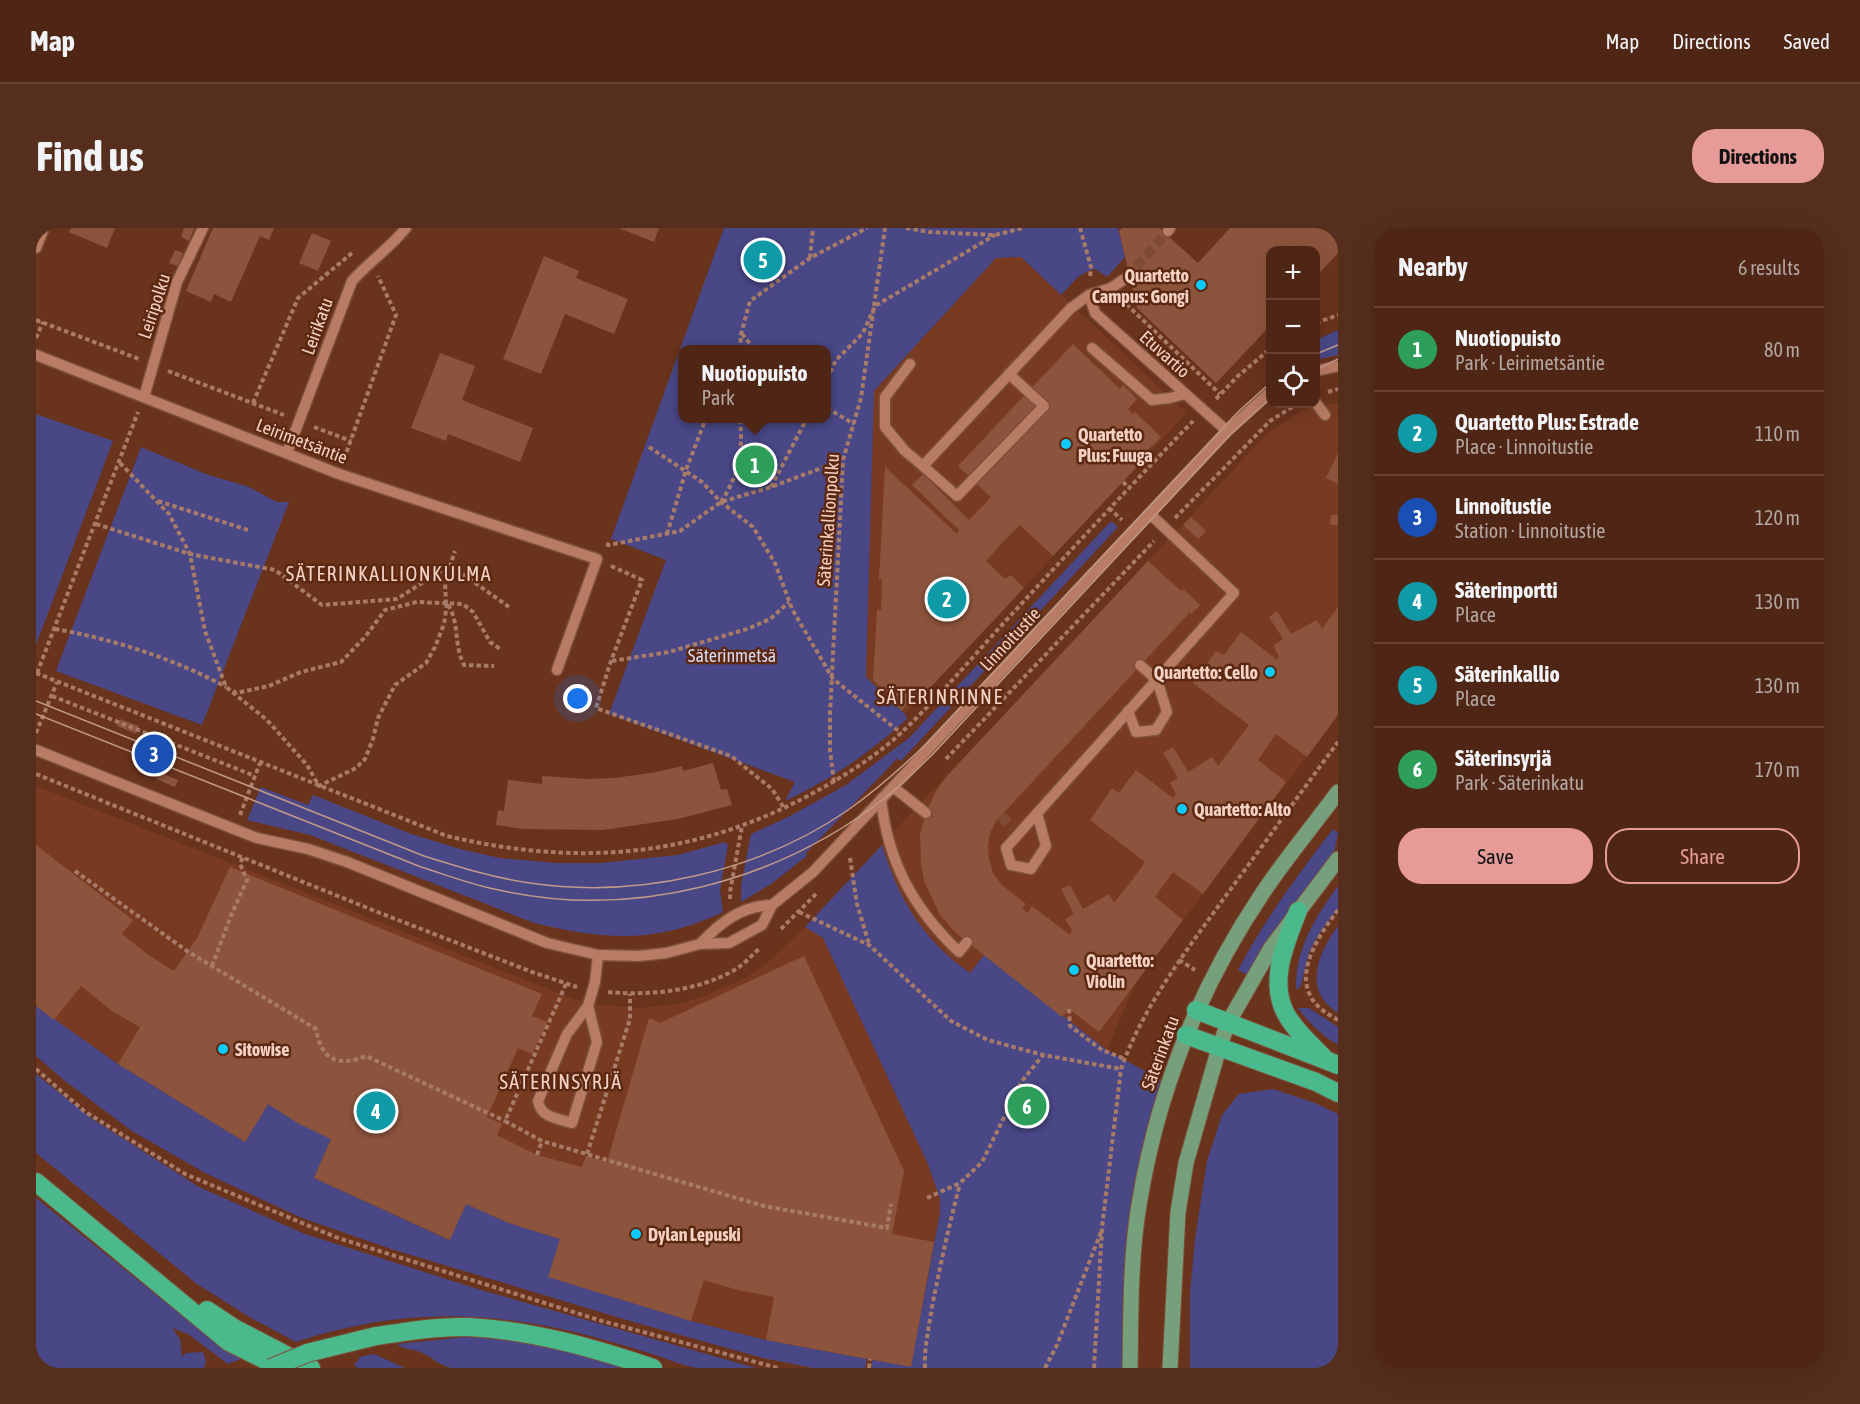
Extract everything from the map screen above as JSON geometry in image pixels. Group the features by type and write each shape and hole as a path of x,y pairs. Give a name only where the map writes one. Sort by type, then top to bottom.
{"highway":[{"path":"1298,911 1280,962 1283,1003 1286,1014 1298,1030 1332,1063"},
{"path":"1197,1010 1332,1063"},
{"path":"1186,1035 1316,1082 1338,1093"},
{"path":"36,1182 229,1342 281,1368"},
{"path":"126,1256 234,1328 311,1368"},
{"path":"271,1368 307,1353 376,1336 430,1328 468,1327 540,1336 614,1355 653,1368"}],"main road":[{"name":"Säterinkatu","path":"1130,1368 1132,1263 1139,1205 1149,1152 1167,1083 1211,980 1262,893 1338,792"},
{"path":"1170,1368 1178,1212 1186,1163 1218,1048 1228,1023 1268,951 1338,859"}],"street":[{"path":"36,248 44,228"},
{"name":"Leiripolku","path":"144,397 177,282 203,228"},
{"name":"Leirikatu","path":"287,453 352,281 406,228"},
{"path":"923,466 1071,309 1089,295 1111,288 1126,278"},
{"name":"Etuvartio","path":"1089,295 1095,313 1227,431"},
{"path":"1092,348 1152,400 1170,399 1185,394"},
{"name":"Leirimetsäntie","path":"36,355 339,474 597,559"},
{"path":"910,364 885,398 885,427 905,452 957,495 1044,406 1009,374"},
{"path":"1320,370 1338,366"},
{"name":"Linnoitustie","path":"36,750 256,838 308,849 347,862 547,943 598,955 639,956 666,953 700,944 729,943 762,925 772,905 813,872 1227,431 1266,395"},
{"path":"1320,408 1325,415"},
{"path":"1037,813 1046,846 1031,868 1011,865 1006,848 1016,830 1037,813 1234,593 1149,514"},
{"path":"557,670 597,559"},
{"path":"1128,711 1136,732 1156,730 1167,712 1157,680 1140,665"},
{"path":"893,787 926,813"},
{"path":"881,798 888,839 909,892 927,918 959,952 967,942"},
{"name":"Linnoitustie","path":"700,944 718,925 754,906 772,905"},
{"path":"588,1006 597,1042 572,1123 545,1115 539,1108 538,1101 567,1034 588,1006 596,982 598,955"}],"path":[{"path":"810,258 813,228"},
{"path":"740,345 750,301 810,258 866,228"},
{"name":"Säterinkallionpolku","path":"834,782 830,750 830,713 843,460 861,398 885,228"},
{"path":"906,228 930,232 995,235"},
{"path":"831,371 836,360 863,333 875,306 995,235 1023,228"},
{"path":"1080,228 1091,267 1089,295"},
{"path":"253,404 298,298 359,247"},
{"path":"339,474 396,315 371,262"},
{"path":"1111,288 1220,394"},
{"path":"1320,322 1338,315"},
{"path":"36,320 351,441"},
{"path":"36,339 43,322"},
{"path":"741,334 751,345"},
{"path":"144,397 36,674 447,836 523,851 605,854 637,851 705,838 742,826 784,808 855,769 901,733 1128,487 1203,410 1266,352"},
{"path":"831,410 854,424"},
{"path":"667,534 686,470 704,423"},
{"path":"721,502 731,486 742,451 740,423"},
{"path":"771,487 804,423"},
{"path":"649,447 702,482 721,502 753,527 775,563 790,601 833,679 901,733"},
{"path":"598,542 609,545 680,531 721,502 771,487 843,460"},
{"path":"120,463 169,514 190,554 205,631 226,687 267,720 307,765 319,786"},
{"path":"1123,482 1128,487"},
{"path":"156,500 248,530"},
{"path":"96,524 190,554 275,570 322,605 397,599 450,565"},
{"path":"319,786 356,768 365,759 378,718 395,685 426,663 444,624 447,604 445,581 455,551"},
{"path":"597,559 642,580 596,708 731,756 772,789 784,808"},
{"path":"450,565 509,607"},
{"path":"611,661 669,652 747,629 770,619 790,601"},
{"path":"55,629 95,636 198,672 236,693 269,686 301,672 341,662 385,610 417,602 463,604 473,612 490,642 500,649"},
{"path":"447,604 454,614 457,652 464,665 494,666"},
{"path":"36,734 57,682"},
{"path":"52,696 255,776"},
{"path":"1094,1368 1102,1228 1121,1069 1141,1021 1179,960 1338,742"},
{"path":"234,830 260,763"},
{"path":"36,774 532,972"},
{"path":"737,915 730,900 730,892 742,826"},
{"path":"212,966 247,880 240,864 243,857"},
{"path":"850,858 857,904 869,945"},
{"path":"75,871 187,951 316,1029 319,1044 325,1054 337,1060 351,1061 366,1056 505,1121 542,1141 764,1206 887,1228 891,1204"},
{"path":"1338,910 1312,952 1308,964 1307,981 1310,995 1324,1011 1338,1020"},
{"path":"799,912 869,945 951,1021 988,1040 1043,1055 1121,1069"},
{"path":"747,934 757,951"},
{"path":"505,1121 566,984"},
{"path":"587,1154 630,1019 630,994"},
{"path":"1069,1009 1070,1026 1102,1050 1125,1059"},
{"path":"927,1198 960,1184 982,1162 1022,1082 1043,1055"},
{"path":"36,1070 84,1111 185,1174 338,1238 602,1321 778,1368"},
{"path":"537,1155 542,1141"},
{"path":"925,1368 925,1351 938,1277 960,1184"},
{"path":"1045,1368 1057,1345 1102,1228"},
{"path":"869,1368 870,1359"}],"shaded area":[{"path":"1021,257 1187,413 905,714 866,677 874,391 996,258"},
{"path":"1338,403 1338,715 1135,984 1107,1050 984,956 970,973 931,945 871,856 1269,432 1299,412 1309,408 1320,408 1320,406"},
{"path":"36,786 574,999 594,1004 638,1008 678,1004 744,979 766,964 805,927 823,938 927,1162 940,1198 940,1213 911,1367 766,1340 691,1321 548,1277 450,1240 314,1178 245,1142 118,1064 36,1006"}],"green space":[{"name":"Säterinmetsä","path":"724,228 1118,228 1125,257 1107,277 1095,269 1088,271 1078,277 1061,295 1021,257 996,258 874,391 866,677 905,714 907,719 864,755 834,775 785,801 795,782 609,714 666,560 611,539 678,355 678,423 831,423 831,345 681,345"},
{"path":"1338,330 1338,355 1320,359 1320,338"},
{"path":"36,414 113,441 36,645"},
{"path":"141,447 206,474 249,487 277,502 289,502 202,725 56,671"},
{"path":"1111,521 1118,527 901,761 897,759 806,853 807,856 771,884 741,902 741,885 751,834 788,817 846,785 909,738"},
{"path":"261,787 308,805 313,795 411,834 500,858 556,863 601,863 678,855 725,842 728,845 720,890 723,912 675,930 630,936 584,933 534,923 310,835 247,820"},
{"path":"1333,829 1338,833 1334,853 1273,937 1249,976 1238,970 1283,897"},
{"path":"882,845 896,883 914,917 953,960 970,973 984,955 1107,1050 1161,1080 1143,1147 1129,1215 1122,1310 1122,1368 872,1368 872,1360 911,1366 940,1213 940,1198 927,1162 823,938 805,927"},
{"path":"1338,886 1338,909 1317,937 1309,953 1301,985 1299,989 1296,989 1299,961 1308,934"},
{"path":"1338,926 1338,1013 1320,994 1317,971 1324,948"},
{"path":"36,1006 118,1064 245,1142 268,1104 331,1139 314,1178 449,1240 466,1204 509,1223 560,1239 549,1277 691,1321 766,1340 867,1359 865,1368 813,1368 763,1358 630,1321 391,1249 302,1218 205,1173 132,1131 65,1081 36,1056"},
{"path":"1298,1008 1309,1008 1338,1027 1338,1045 1316,1029"},
{"path":"36,1074 91,1118 199,1187 305,1234 481,1290 756,1368 697,1368 579,1333 542,1325 472,1317 437,1316 402,1319 332,1331 296,1342 251,1318 197,1284 36,1153"},
{"path":"1273,1089 1315,1103 1338,1114 1338,1368 1190,1368 1190,1293 1195,1239 1207,1161 1222,1115 1239,1094"},
{"path":"36,1198 164,1301 243,1358 228,1364 188,1334 172,1328 180,1339 182,1357 186,1353 203,1352 206,1361 204,1368 36,1368"},
{"path":"465,1337 544,1346 621,1368 451,1368 424,1354 397,1344"},
{"path":"374,1354 405,1368 359,1368 354,1366 360,1357"}],"building":[{"path":"71,228 115,228 107,248 69,232"},
{"path":"184,228 194,228 189,241 181,237"},
{"path":"213,228 274,228 269,240 260,236 231,302 214,294 211,302 186,291"},
{"path":"619,228 659,228 654,242"},
{"name":"Quartetto Campus: Gongi","path":"1122,228 1159,228 1198,263 1230,228 1338,228 1338,253 1320,273 1320,246 1266,246 1266,330 1216,383 1137,308 1119,231"},
{"path":"312,233 331,241 318,271 299,263"},
{"path":"175,250 183,253 178,266 169,263"},
{"path":"544,256 579,271 576,278 628,299 614,334 565,314 541,374 503,359"},
{"path":"1073,344 1120,389 1123,385 1137,399 1128,409 1133,414 1135,412 1161,437 1146,452 1149,454 1053,556 1020,525 1001,544 986,561 1005,579 1011,575 1024,588 912,707 908,703 902,711 873,680 877,610 881,610 882,579 879,579 885,467 957,534 959,530 912,485 923,474 969,520 991,497 958,466"},
{"path":"440,353 475,366 462,400 533,428 520,462 448,434 446,441 411,428"},
{"path":"1338,453 1338,484 1326,478"},
{"path":"1331,515 1338,515 1338,525 1330,525"},
{"path":"1191,517 1206,531 1198,539 1183,525"},
{"path":"1148,561 1200,605 1191,614 1190,612 996,821 990,833 988,846 993,873 1002,885 1026,904 1022,909 1028,913 1032,906 1070,935 1072,930 1065,919 1074,914 1061,889 1070,885 1083,909 1109,894 1114,903 1133,879 1145,862 1090,820 1112,788 1119,793 1136,770 1173,798 1176,794 1170,783 1178,778 1163,753 1173,747 1188,772 1212,757 1218,766 1249,725 1193,683 1216,651 1224,655 1241,632 1277,660 1279,656 1273,646 1283,639 1269,617 1277,611 1291,634 1317,620 1322,629 1338,607 1338,715 1307,757 1276,734 1258,760 1286,782 1203,894 1173,872 1155,897 1183,920 1099,1032 1069,1009 1062,1017 956,933 940,915 924,881 920,833 936,791 948,775"},
{"path":"120,719 139,726 136,734 117,726"},
{"path":"713,763 721,790 727,789 732,805 678,819 603,830 523,829 496,825 498,810 504,811 508,780 542,784 542,776 614,778 682,766 683,771"},
{"path":"159,772 178,780 175,787 156,779"},
{"path":"36,845 133,920 122,934 147,954 174,971 197,938 230,867 542,994 532,1016 547,1022 532,1054 518,1048 487,1117 502,1124 497,1135 537,1155 582,1167 586,1156 607,1162 649,1018 660,1023 804,956 904,1171 892,1234 934,1242 911,1367 766,1340 774,1297 704,1280 691,1321 548,1277 560,1239 509,1223 466,1204 450,1240 314,1178 331,1139 299,1124 268,1104 245,1142 118,1064 140,1027 112,1011 81,986 54,1020 36,1006"}],"tunnel":[{"path":"1126,278 1168,231"},
{"path":"1001,816 1013,827"}],"tram line":[{"path":"1320,352 1338,345"},
{"path":"1320,368 1338,359"},
{"path":"36,701 424,856 477,872 517,881 571,887 613,887 696,876 736,865 776,850 813,832 848,810 887,780 924,746 1239,411 1266,387"},
{"path":"36,714 421,867 479,885 550,898 601,900 652,896 702,887 751,872 798,852 843,827 897,788 932,755 1230,435 1266,403"}],"place":[{"name":"Säterinkallio","path":"763,260"},
{"name":"Quartetto Campus: Gongi","path":"1201,285"},
{"name":"Quartetto Plus: Fuuga","path":"1066,444"},
{"name":"Nuotiopuisto","path":"755,465"},
{"name":"Quartetto Plus: Estrade","path":"947,599"},
{"name":"Quartetto: Cello","path":"1270,672"},
{"name":"Linnoitustie","path":"154,754"},
{"name":"Quartetto: Alto","path":"1182,809"},
{"name":"Quartetto: Violin","path":"1074,970"},
{"name":"Sitowise","path":"223,1049"},
{"name":"Säterinsyrjä","path":"1027,1106"},
{"name":"Säterinportti","path":"376,1111"},
{"name":"Dylan Lepuski","path":"636,1234"}],"district":[{"name":"SÄTERINKALLIONKULMA","path":"389,573"},
{"name":"SÄTERINRINNE","path":"940,696"},
{"name":"SÄTERINSYRJÄ","path":"561,1081"}]}
